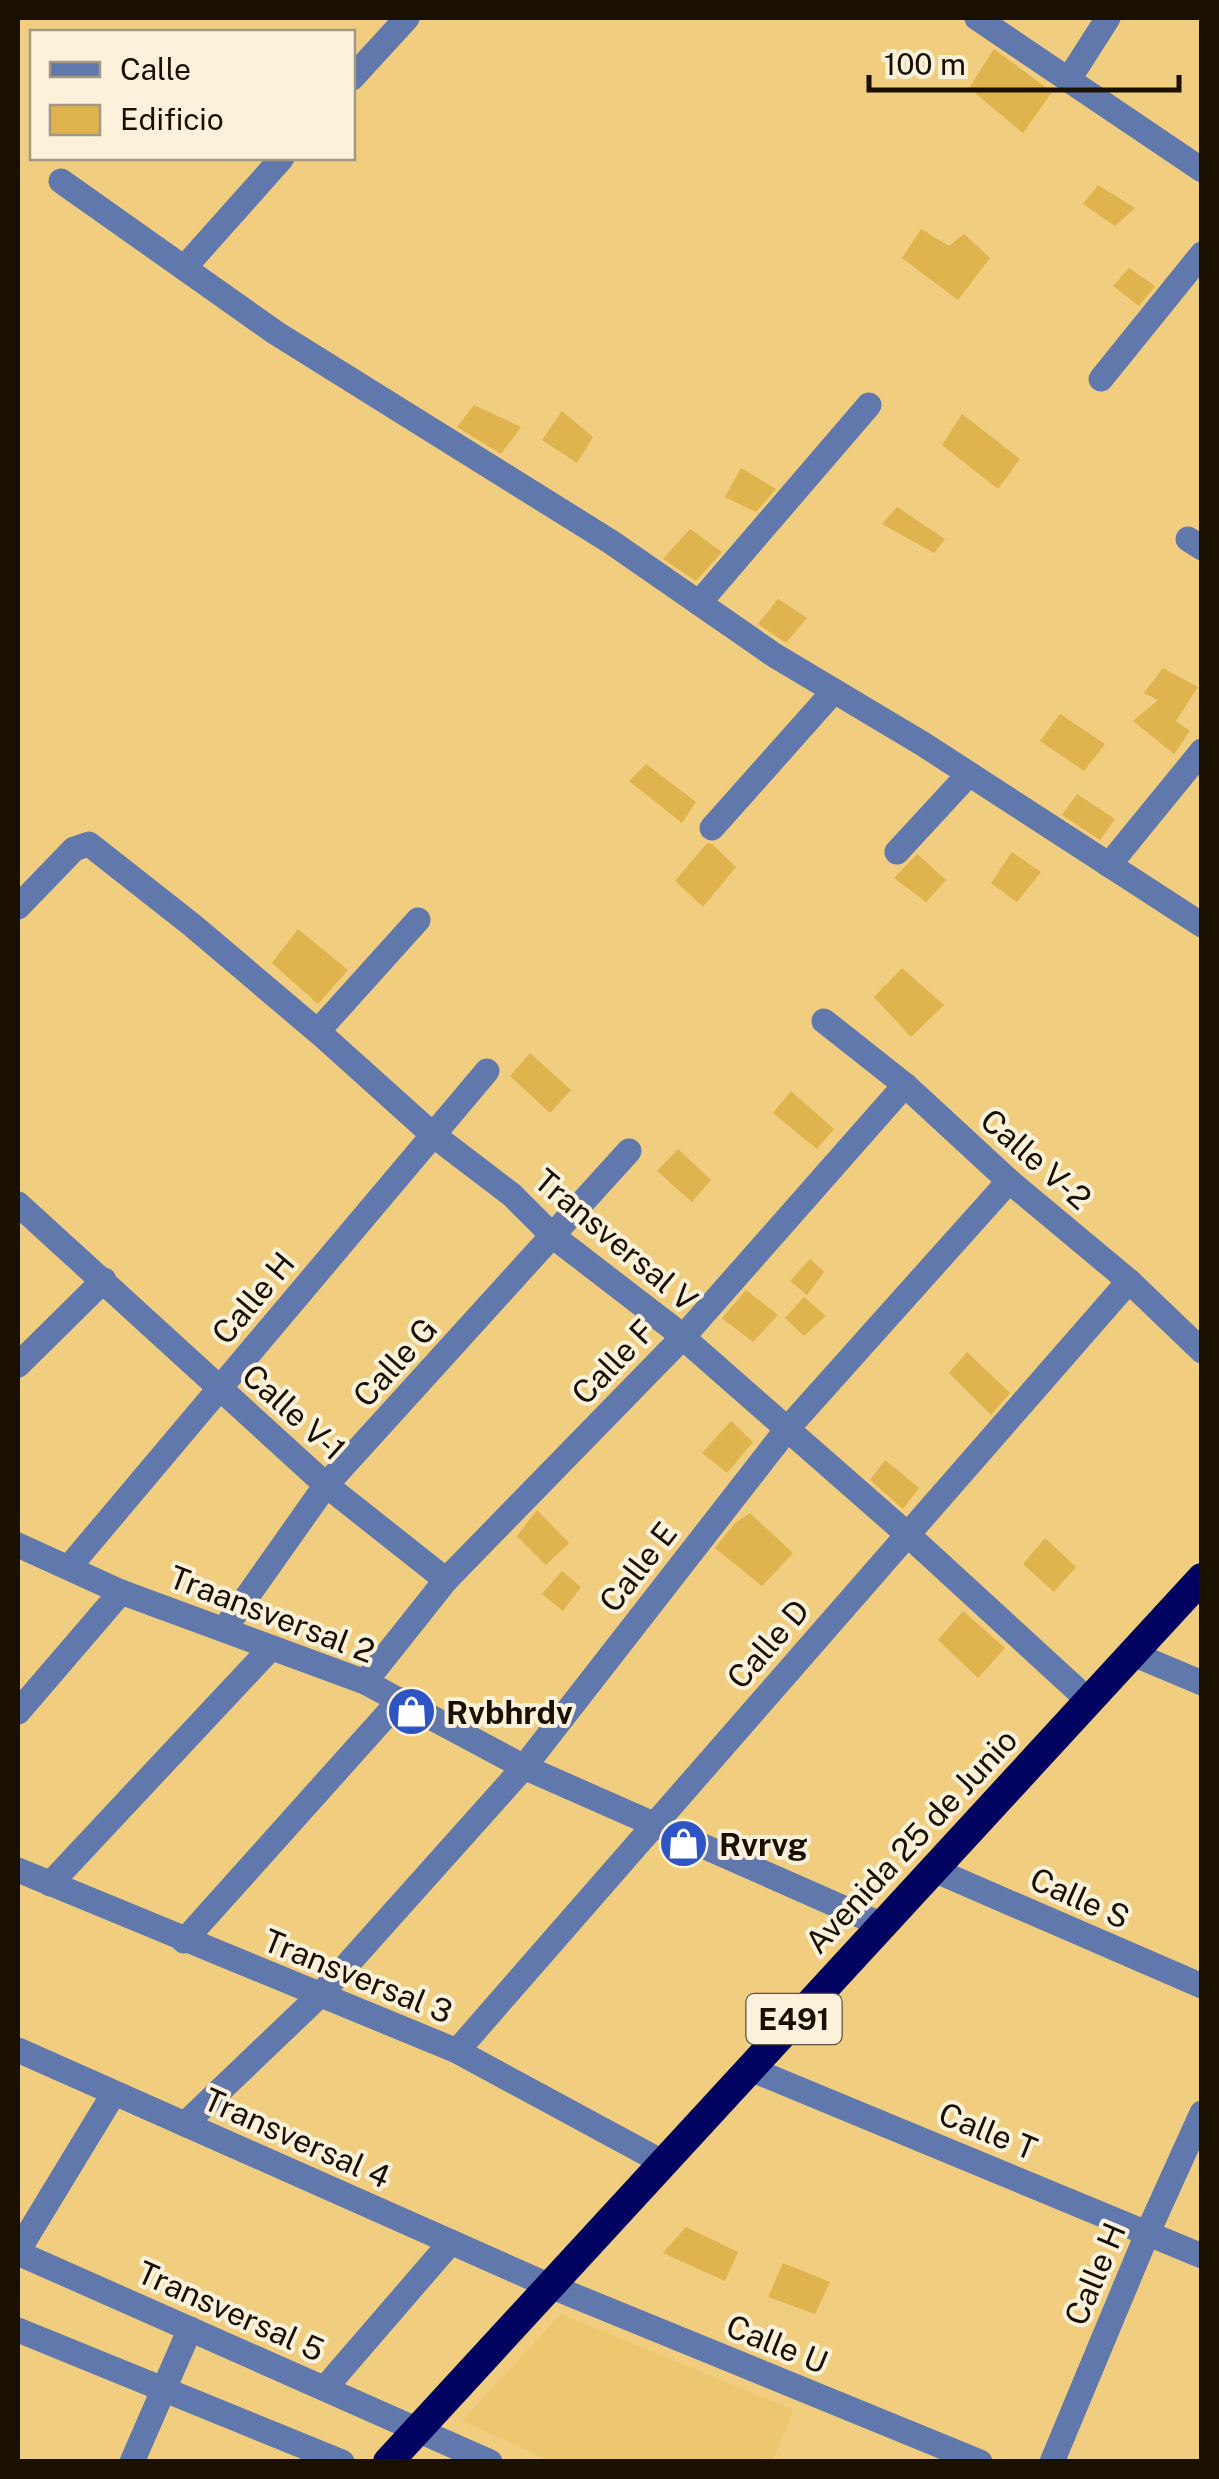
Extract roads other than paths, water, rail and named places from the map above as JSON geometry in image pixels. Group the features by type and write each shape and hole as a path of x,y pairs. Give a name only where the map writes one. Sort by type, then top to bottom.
{"highway":[{"name":"Avenida 25 de Junio","path":"388,2462 1202,1578"}],"street":[{"path":"355,75 406,18"},
{"path":"977,18 1202,170"},
{"path":"1069,79 1108,18"},
{"path":"184,268 280,160"},
{"path":"60,182 276,332 596,532 774,655 969,774 1202,924"},
{"path":"1101,379 1202,254"},
{"path":"698,603 870,405"},
{"path":"712,828 834,691"},
{"path":"1109,865 1202,751"},
{"path":"897,852 969,774"},
{"name":"Transversal V","path":"18,907 74,848 89,844 192,925 432,1134 512,1195 554,1237 683,1337 1088,1700"},
{"path":"318,1032 418,920"},
{"name":"Calle V-2","path":"824,1021 904,1085 1009,1181 1129,1281 1202,1351"},
{"name":"Calle H","path":"70,1566 487,1071"},
{"name":"Calle F","path":"365,1682 446,1580 683,1337 904,1085"},
{"name":"Calle G","path":"226,1628 326,1485 629,1152"},
{"name":"Calle E","path":"185,2124 321,1994 524,1766 788,1428 1009,1181"},
{"name":"Calle V-1","path":"18,1204 326,1485 446,1580"},
{"path":"18,1365 104,1280"},
{"name":"Calle D","path":"457,2051 1129,1281"},
{"name":"Traansversal 2","path":"18,1546 122,1592 365,1682 524,1766 882,1925"},
{"path":"18,1712 122,1592"},
{"path":"50,1884 271,1648"},
{"path":"1134,1654 1202,1683"},
{"path":"184,1940 400,1700"},
{"name":"Calle S","path":"932,1869 1202,1986"},
{"name":"Transversal 3","path":"18,1870 457,2051 664,2164"},
{"name":"Transversal 4","path":"18,2050 550,2286"},
{"name":"Calle T","path":"748,2068 1202,2256"},
{"path":"18,2252 114,2093"},
{"name":"Calle H","path":"1052,2462 1202,2114"},
{"path":"325,2388 450,2242"},
{"name":"Transversal 5","path":"18,2252 490,2462"},
{"name":"Calle U","path":"550,2286 980,2462"},
{"path":"132,2462 190,2329"},
{"path":"18,2330 342,2462"}],"place":[{"name":"Rvbhrdv","path":"411,1712"},
{"name":"Rvrvg","path":"684,1844"}]}
